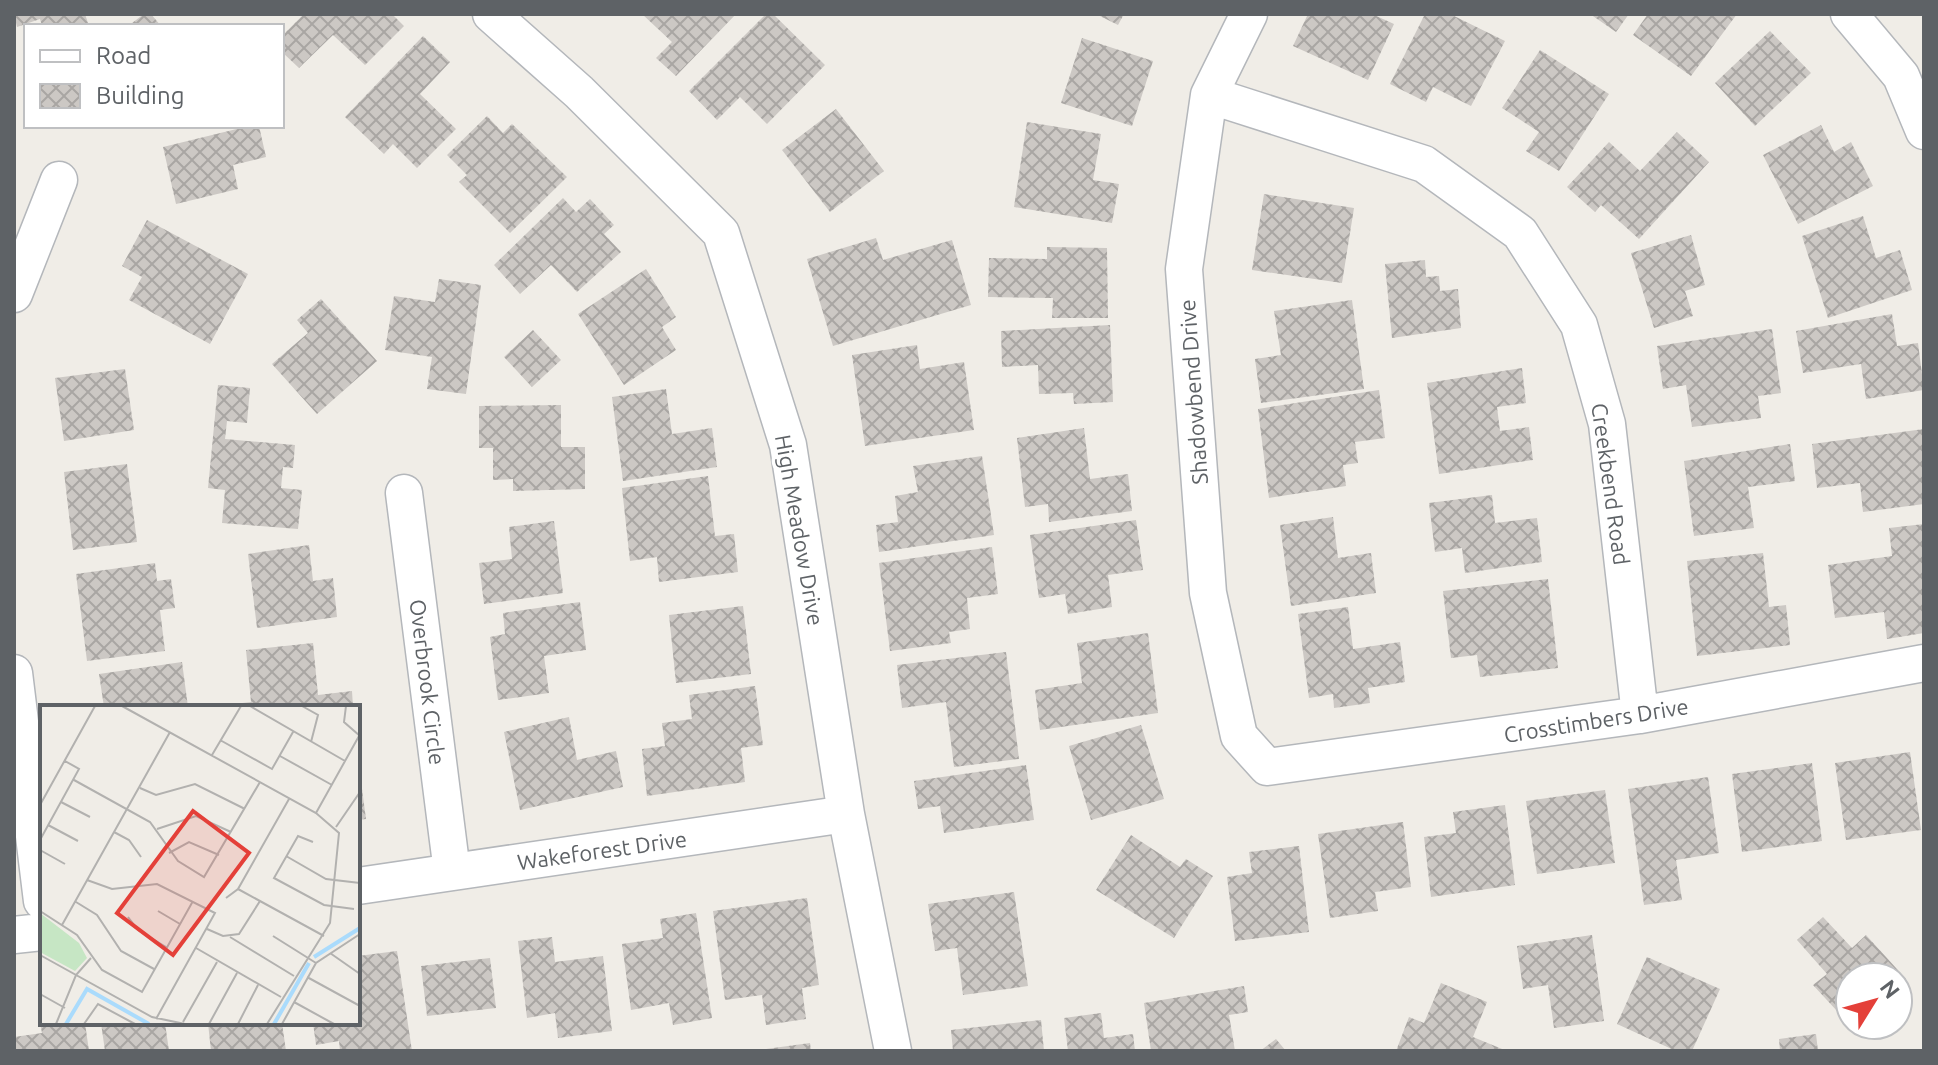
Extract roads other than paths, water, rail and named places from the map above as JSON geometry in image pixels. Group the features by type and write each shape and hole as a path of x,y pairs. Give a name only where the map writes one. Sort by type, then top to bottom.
{"street":[{"name":"High Meadow Drive","path":"491,14 579,92 721,233 788,445 846,814 893,1051"},
{"name":"Shadowbend Drive","path":"1249,14 1209,95 1184,269 1208,593 1239,736 1267,767"},
{"path":"1849,14 1901,76 1924,131"},
{"name":"Creekbend Road","path":"1209,95 1424,164 1520,233 1579,325 1607,424 1640,715"},
{"path":"14,294 59,180"},
{"name":"Overbrook Circle","path":"404,493 452,872"},
{"name":"Crosstimbers Drive","path":"1267,767 1640,715 1924,663"},
{"path":"14,673 40,885"},
{"name":"Wakeforest Drive","path":"360,886 846,814"},
{"path":"14,935 40,932"}]}
